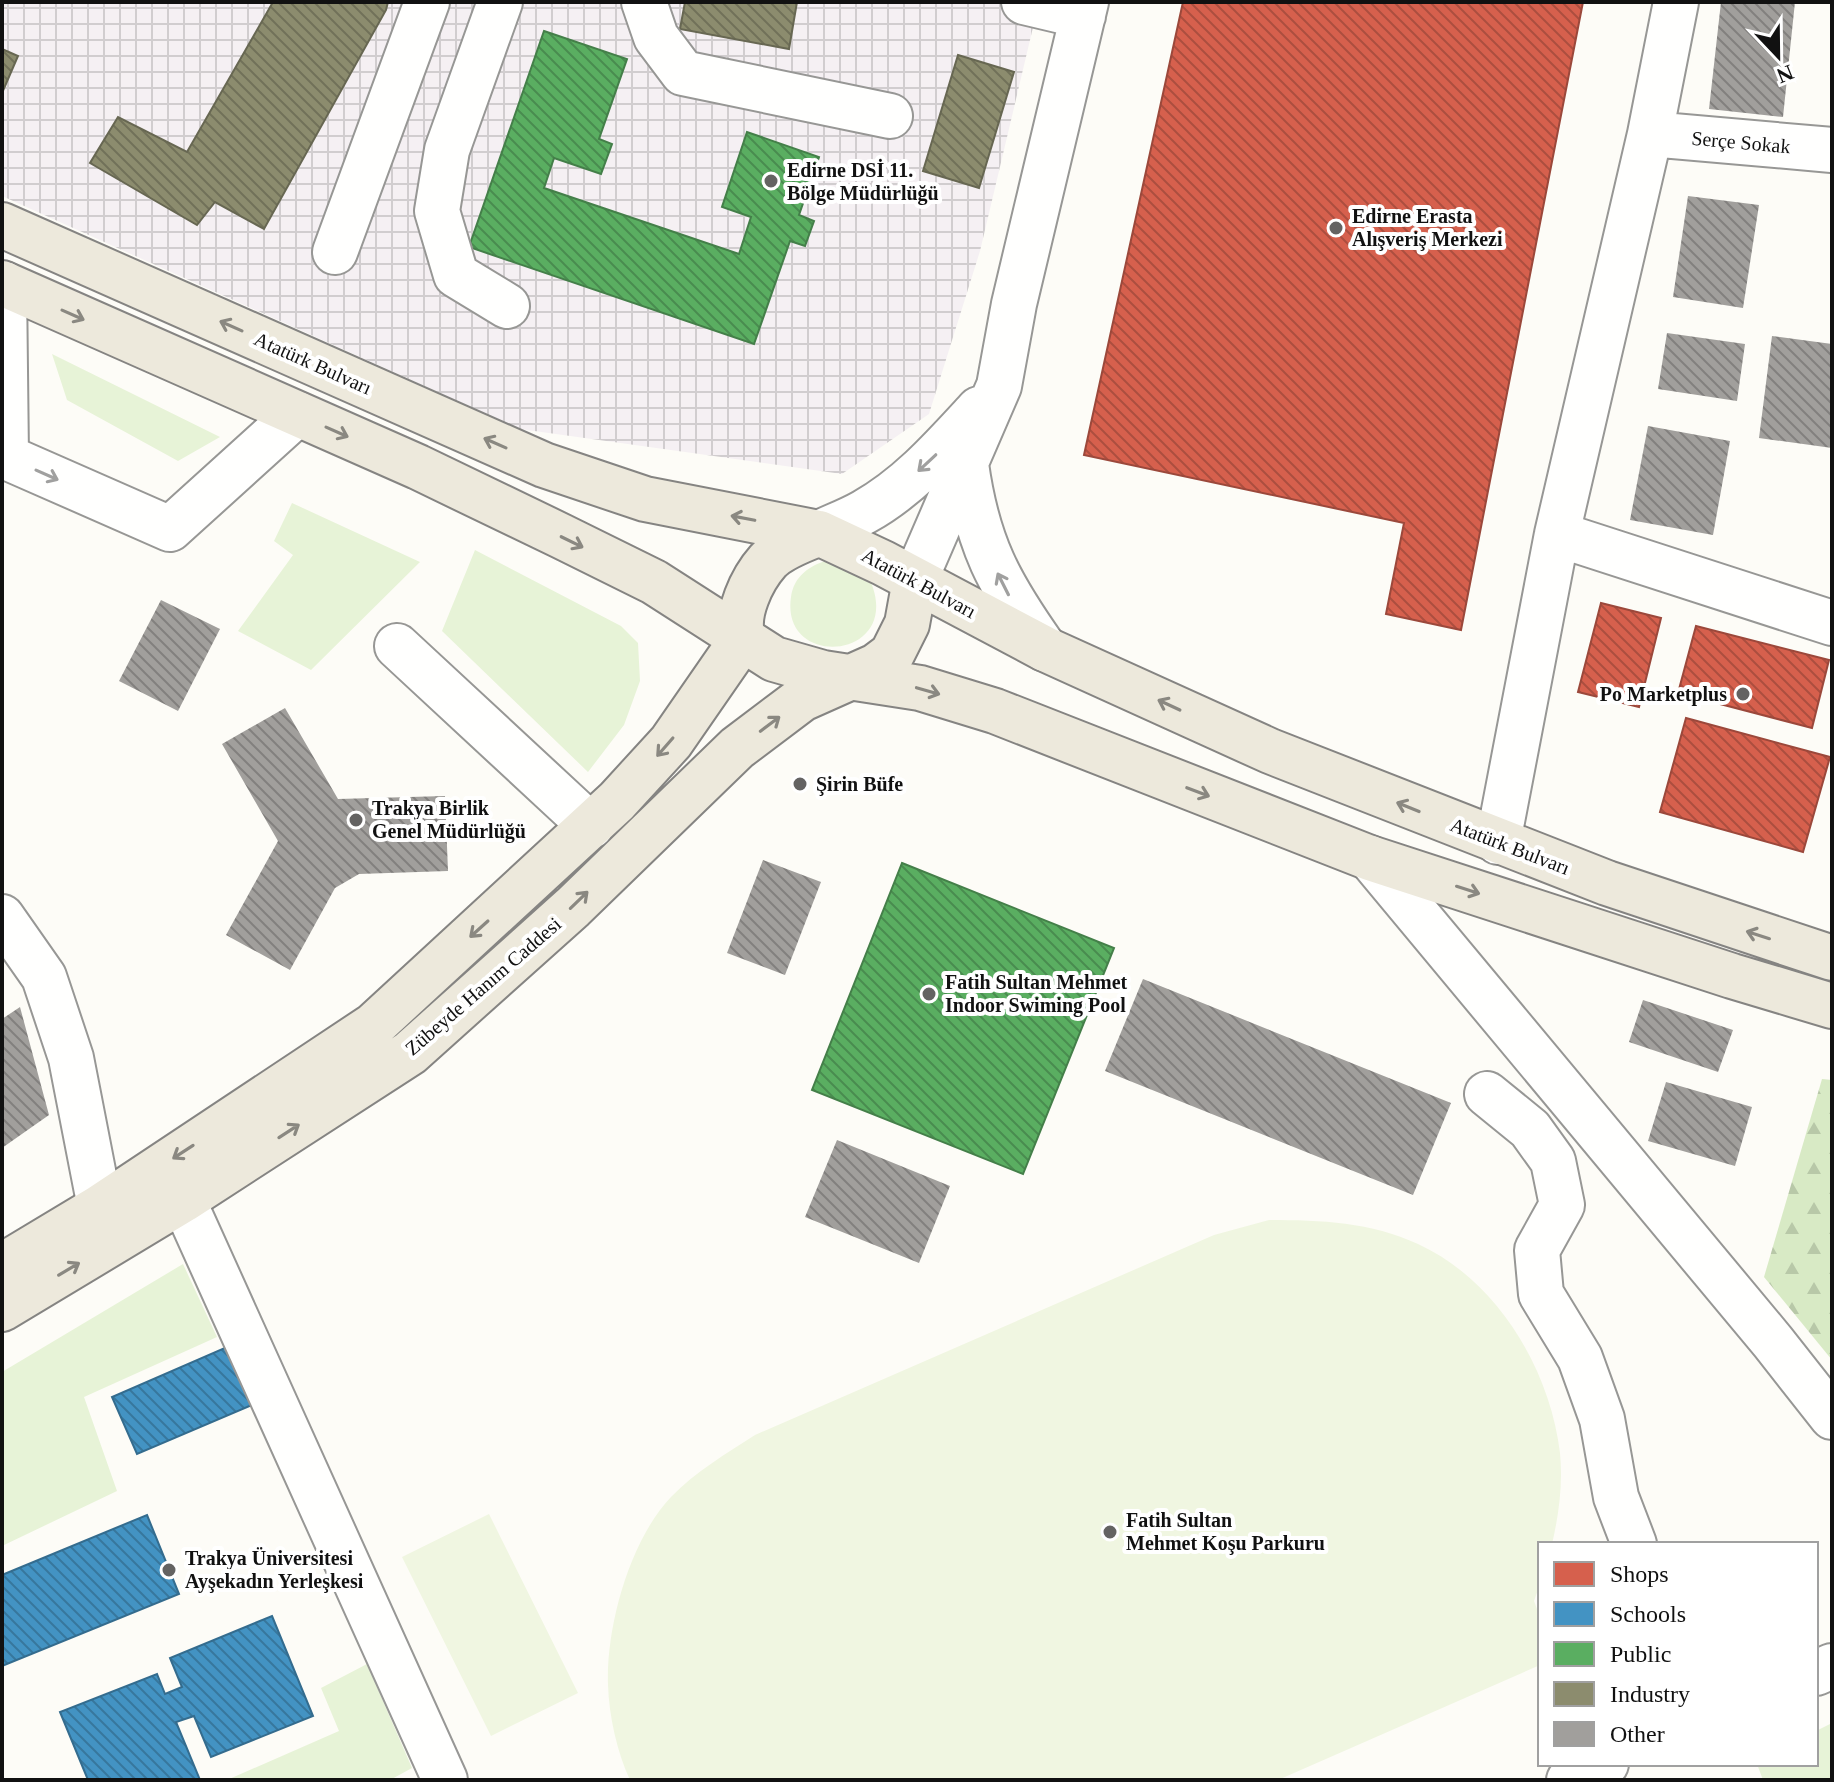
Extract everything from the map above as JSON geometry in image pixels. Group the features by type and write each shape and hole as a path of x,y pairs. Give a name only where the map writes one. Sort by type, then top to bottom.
{"main road":[{"name":"Atatürk Bulvarı","path":"2,225 544,465 645,499 819,533 1045,649 1270,751 1607,883 1832,958"},
{"path":"3,284 418,467 654,582 774,659 798,668 920,688 995,711 1370,858 1832,1006"},
{"path":"2,1266 100,1207 374,1025 591,826 671,742 743,638 741,630 748,596 768,561 787,546 819,533"},
{"path":"852,676 876,666 892,654 907,624 915,580"},
{"name":"Zübeyde Hanım Caddesi","path":"2,1309 183,1200 410,1053 573,907 737,748 802,699 852,676"}],"street":[{"path":"335,252 427,2"},
{"path":"500,2 447,150 437,211 456,275 507,306"},
{"path":"644,2 656,37 683,73 890,116"},
{"path":"915,580 999,386 1014,304 1084,9 1024,2"},
{"path":"1498,842 1557,534 1650,134 1676,2"},
{"name":"Serçe Sokak","path":"1650,134 1832,150"},
{"path":"3,284 6,457 170,529 297,414"},
{"path":"819,533 865,512 905,483 951,441 999,386"},
{"path":"966,464 972,509 987,553 1012,602 1045,649"},
{"path":"1557,534 1832,623"},
{"path":"397,646 591,826"},
{"path":"1370,858 1832,1417"},
{"path":"2,917 44,977 71,1058 100,1207"},
{"path":"1487,1094 1530,1129 1553,1161 1562,1205 1537,1250 1541,1294 1580,1358 1602,1419 1616,1497 1633,1542"},
{"path":"183,1200 445,1780"},
{"path":"1569,1780 1601,1766"}],"shaded area":[{"path":"2,2 1039,2 980,251 929,414 842,474 520,429 2,196"}],"green space":[{"path":"52,354 220,437 178,461 67,400"},
{"path":"292,503 420,562 311,670 238,631 293,555 274,541"},
{"path":"475,550 621,626 638,643 640,681 624,725 588,772 442,631"},
{"path":"828,560 870,580 876,607 871,627 857,640 840,646 820,645 804,637 793,621 791,597 795,583 809,569"},
{"path":"1822,1079 1832,1080 1832,1360 1764,1277"},
{"name":"Fatih Sultan Mehmet Koşu Parkuru","path":"1269,1220 1326,1222 1382,1231 1418,1244 1446,1260 1472,1280 1515,1330 1545,1390 1560,1453 1561,1488 1552,1542 1538,1542 1538,1590 1534,1601 1538,1612 1538,1666 1278,1780 630,1780 610,1709 608,1662 611,1637 623,1585 633,1560 656,1515 671,1497 712,1463 755,1435 1214,1235"},
{"path":"183,1264 217,1337 84,1397 117,1491 2,1546 2,1372"},
{"path":"489,1514 578,1693 491,1736 402,1557"},
{"path":"367,1664 412,1768 390,1780 227,1780 339,1731 321,1688"},
{"path":"1832,1723 1832,1780 1763,1780 1758,1766 1818,1766 1818,1730"}],"building: Shops":[{"name":"Edirne Erasta Alışveriş Merkezi","path":"1183,2 1583,2 1461,630 1386,614 1404,523 1084,455"},
{"path":"1601,603 1661,618 1639,707 1578,692"},
{"path":"1696,626 1829,660 1812,728 1678,693"},
{"path":"1686,718 1830,757 1803,852 1660,812"}],"building: Schools":[{"path":"227,1347 252,1405 137,1454 112,1397"},
{"path":"147,1515 179,1594 2,1666 2,1575"},
{"path":"272,1616 313,1716 211,1757 194,1716 176,1722 200,1780 88,1780 60,1712 157,1674 165,1694 182,1687 170,1658"}],"building: Public":[{"name":"Edirne DSİ 11. Bölge Müdürlüğü","path":"544,31 627,59 599,139 612,144 601,174 554,158 544,188 739,254 751,217 722,207 747,132 819,157 799,215 814,221 805,246 790,241 754,344 469,247"},
{"path":"902,863 1114,948 1023,1174 812,1090"}],"building: Industry":[{"path":"273,2 388,2 264,229 215,202 197,225 90,163 118,117 187,152"},
{"path":"685,2 797,2 789,49 680,29"},
{"path":"2,49 18,56 2,93"},
{"path":"958,55 1014,72 979,188 923,171"}],"building: Other":[{"path":"1721,2 1795,2 1783,117 1709,109"},
{"path":"1688,196 1759,205 1743,308 1673,297"},
{"path":"1667,333 1745,344 1737,401 1658,389"},
{"path":"1772,336 1832,344 1832,448 1759,438"},
{"path":"1648,426 1730,441 1713,535 1630,520"},
{"path":"161,600 220,629 178,711 119,681"},
{"name":"Trakya Birlik Genel Müdürlüğü","path":"285,708 338,799 445,796 448,871 359,874 335,888 290,970 226,935 278,841 222,744"},
{"path":"763,860 821,882 785,975 727,953"},
{"path":"1143,979 1451,1103 1413,1195 1105,1071"},
{"path":"1643,1000 1733,1030 1718,1072 1629,1042"},
{"path":"20,1007 49,1115 2,1148 2,1019"},
{"path":"1666,1082 1752,1107 1735,1166 1648,1141"},
{"path":"837,1140 950,1186 919,1263 805,1217"}],"place":[{"name":"Edirne DSİ 11. Bölge Müdürlüğü","path":"771,181"},
{"name":"Edirne Erasta Alışveriş Merkezi","path":"1336,228"},
{"name":"Po Marketplus","path":"1743,694"},
{"name":"Şirin Büfe","path":"800,784"},
{"name":"Trakya Birlik Genel Müdürlüğü","path":"356,820"},
{"name":"Fatih Sultan Mehmet Indoor Swiming Pool","path":"929,994"},
{"name":"Fatih Sultan Mehmet Koşu Parkuru","path":"1110,1532"},
{"name":"Trakya Üniversitesi Ayşekadın Yerleşkesi","path":"169,1570"}]}
